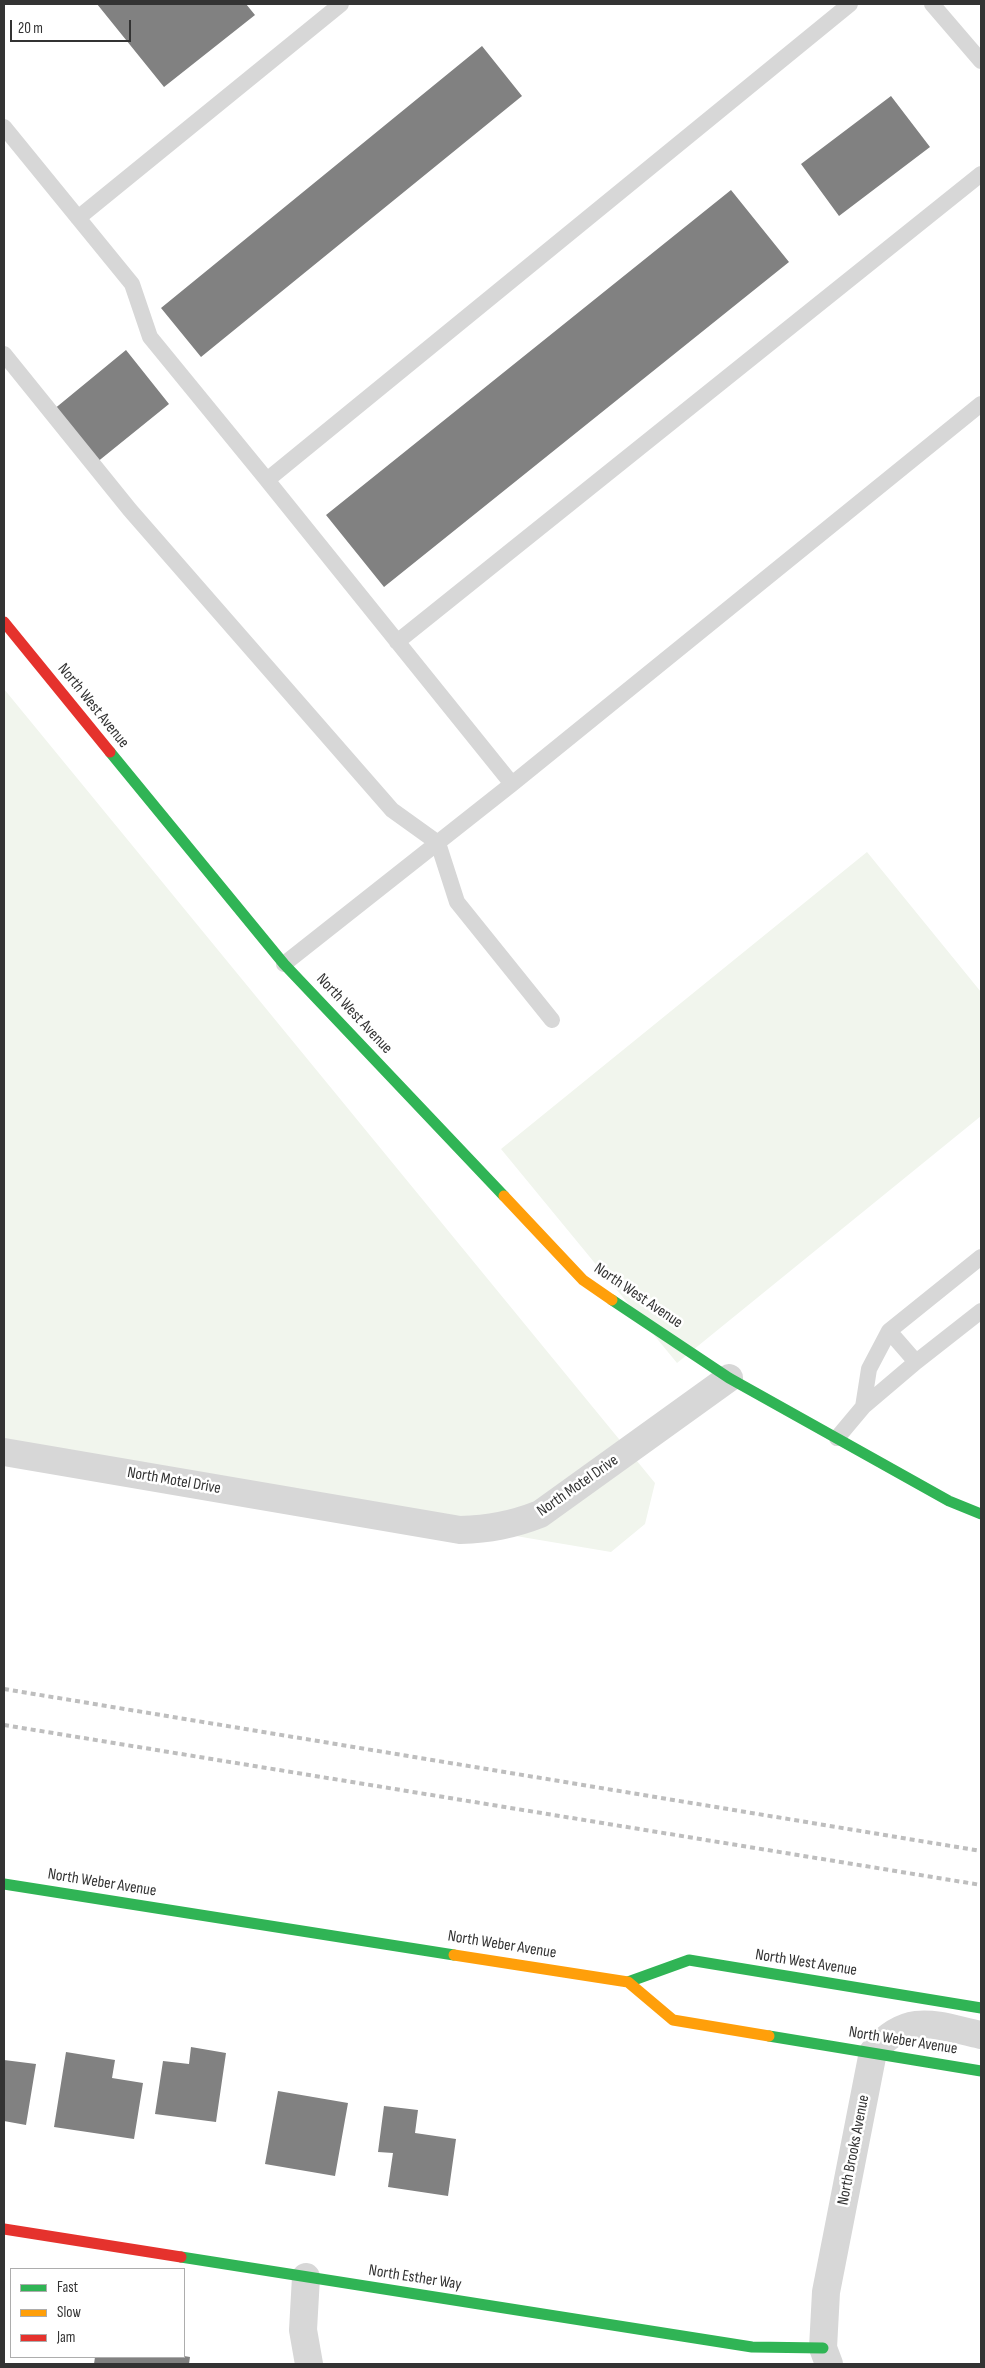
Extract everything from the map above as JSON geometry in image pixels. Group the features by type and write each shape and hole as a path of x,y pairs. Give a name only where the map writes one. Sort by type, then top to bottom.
{"street":[{"name":"North West Avenue","path":"4,622 284,964 583,1280 729,1378"},
{"path":"729,1378 949,1501 981,1514"},
{"name":"North Motel Drive","path":"4,1452 460,1530 489,1529 515,1524 540,1514 729,1378"},
{"name":"North Weber Avenue","path":"4,1884 628,1982 673,2020 981,2070"},
{"name":"North West Avenue","path":"628,1982 689,1960 981,2008"},
{"path":"873,2052 885,2038 905,2028 925,2023 981,2035"},
{"name":"North Brooks Avenue","path":"826,2356 826,2292 873,2052"},
{"name":"North Esther Way","path":"4,2229 752,2347 826,2356"},
{"path":"306,2277 303,2330 309,2364"}],"lane":[{"path":"78,218 341,4"},
{"path":"267,480 850,4"},
{"path":"932,4 981,62"},
{"path":"4,127 132,284 150,337 512,784"},
{"path":"397,642 981,174"},
{"path":"4,354 130,510 392,810 438,843 457,902 552,1020"},
{"path":"284,964 512,784 981,404"},
{"path":"863,1407 869,1370 889,1331 981,1257"},
{"path":"837,1438 863,1407 981,1311"},
{"path":"889,1331 916,1362"}],"shaded area":[{"path":"4,689 655,1483 645,1524 611,1552 4,1450"},
{"path":"867,852 981,992 981,1116 677,1363 501,1149"}],"building":[{"path":"97,4 246,4 255,15 164,87"},
{"path":"482,46 522,96 201,357 161,308"},
{"path":"891,96 930,147 839,216 801,164"},
{"path":"731,190 789,262 384,587 326,515"},
{"path":"126,350 169,404 96,463 53,410"},
{"path":"191,2047 226,2053 216,2122 155,2114 163,2061 189,2064"},
{"path":"66,2052 115,2060 112,2078 143,2083 134,2139 54,2127"},
{"path":"4,2060 36,2064 26,2125 4,2121"},
{"path":"278,2091 348,2103 335,2176 265,2164"},
{"path":"384,2106 418,2110 415,2133 456,2139 448,2196 388,2187 393,2153 378,2152"},
{"path":"190,2357 189,2364 94,2364 95,2358"}],"railway":[{"path":"4,1689 981,1851"},
{"path":"4,1725 981,1885"}],"traffic: fast":[{"path":"110,752 284,964 504,1196"},
{"path":"612,1300 729,1378 949,1501 981,1514"},
{"path":"4,1884 454,1955"},
{"path":"628,1982 689,1960 981,2008"},
{"path":"769,2036 981,2071"},
{"path":"181,2257 752,2347 823,2348"}],"traffic: slow":[{"path":"504,1196 583,1280 612,1300"},
{"path":"454,1955 628,1982 673,2020 769,2036"}],"traffic: jam":[{"path":"4,622 110,752"},
{"path":"4,2229 181,2257"}]}
